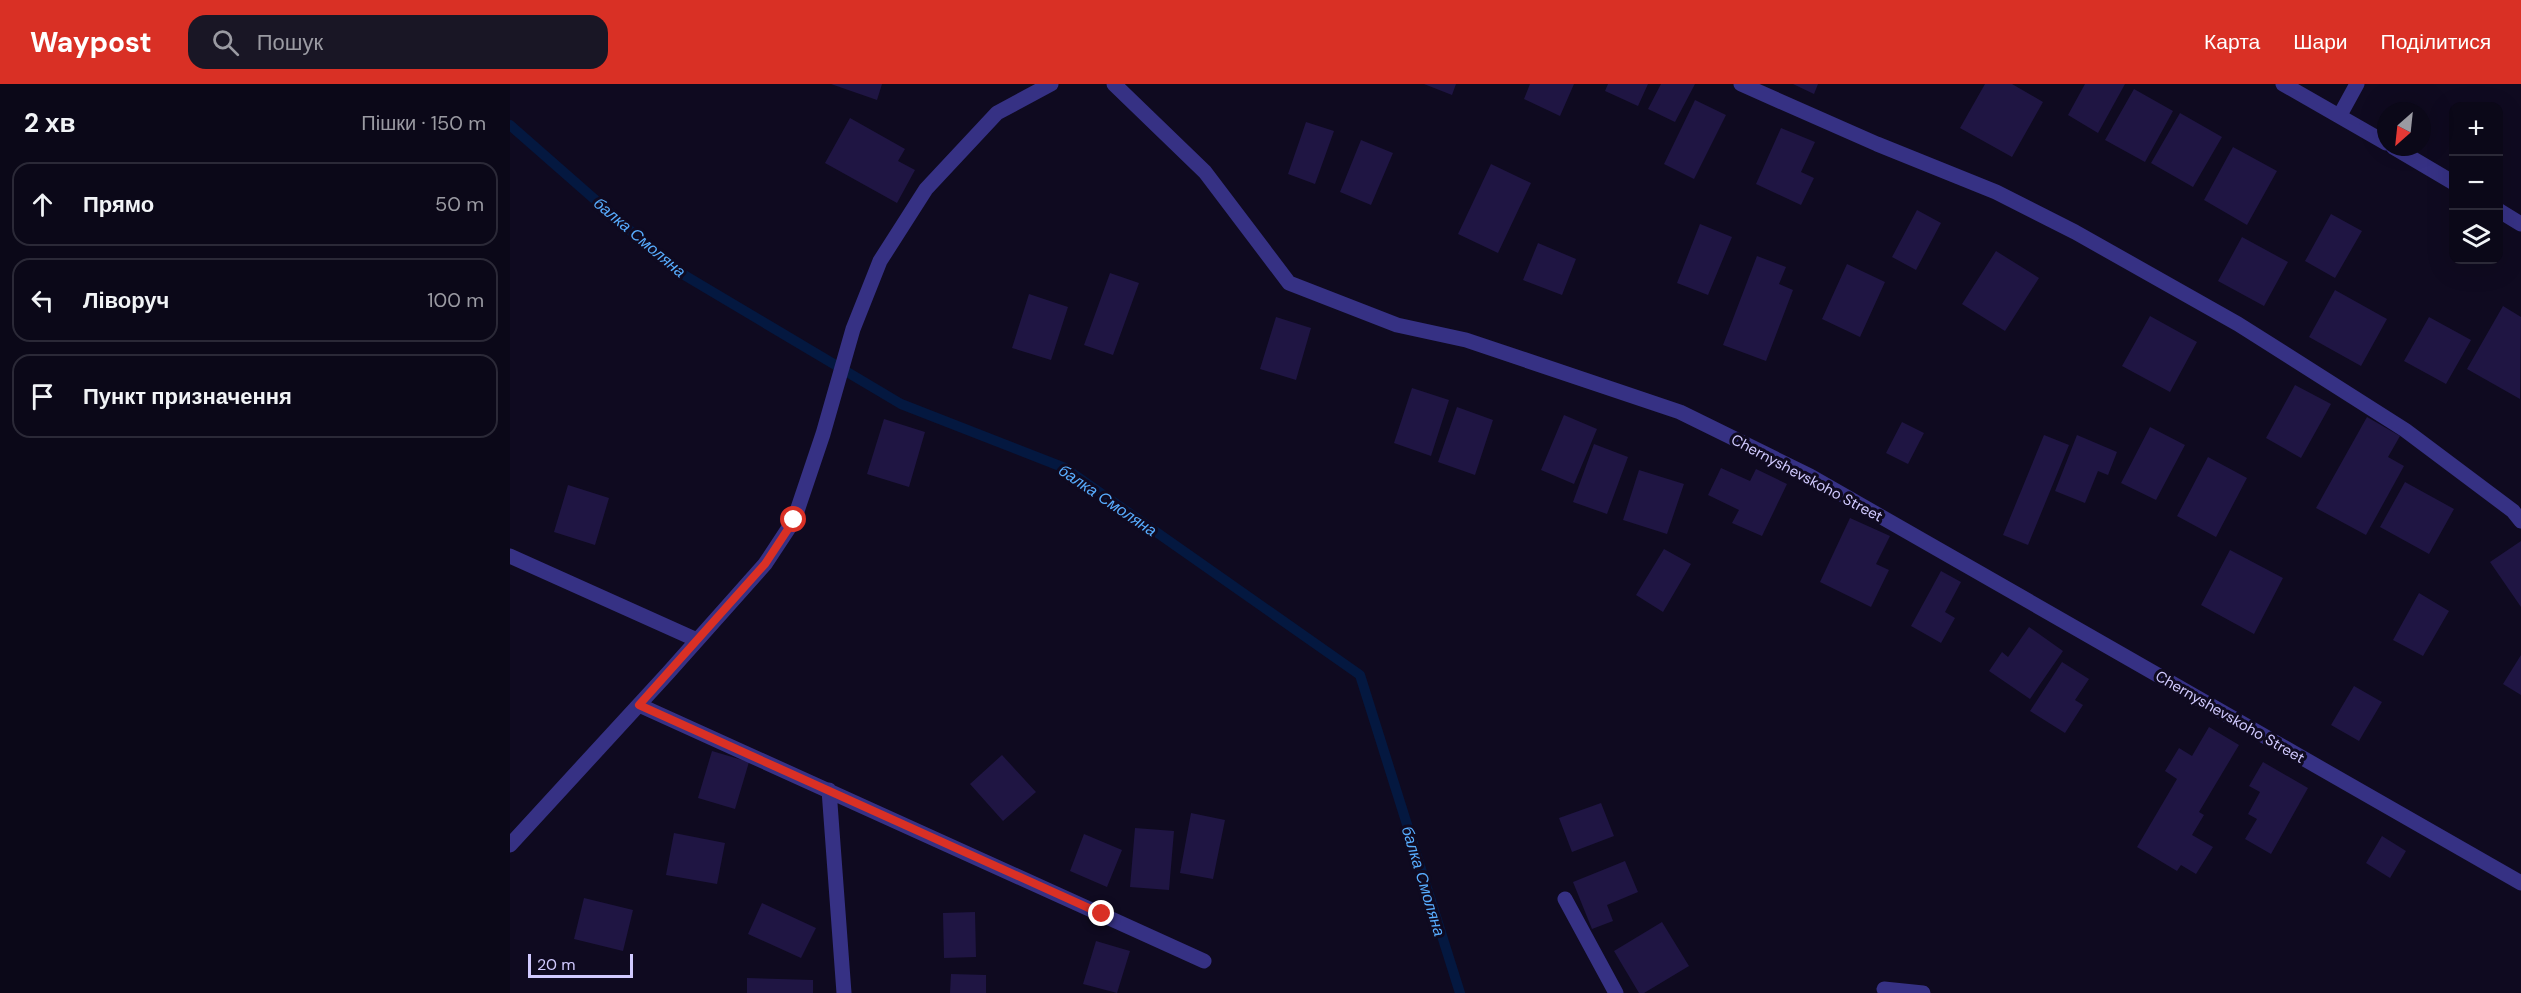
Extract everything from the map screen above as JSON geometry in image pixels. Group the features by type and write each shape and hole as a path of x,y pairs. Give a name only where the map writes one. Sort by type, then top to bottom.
{"street":[{"path":"510,845 765,564 794,520 823,434 853,329 880,261 926,189 997,113 1051,84"},
{"name":"Chernyshevskoho Street","path":"1114,84 1205,172 1289,283 1397,325 1466,340 1680,412 1810,476 2521,883"},
{"path":"1741,84 1877,144 1996,192 2075,232 2238,324 2405,430 2513,511 2521,521"},
{"path":"2283,84 2377,138"},
{"path":"2340,115 2356,84"},
{"path":"2408,156 2449,180"},
{"path":"2503,213 2521,224"},
{"path":"510,556 697,640"},
{"path":"639,705 1204,961"},
{"path":"829,790 844,993"},
{"path":"1565,899 1616,993"},
{"path":"1884,989 1923,993"}],"building":[{"path":"831,84 882,84 877,100"},
{"path":"1424,84 1456,84 1452,95"},
{"path":"1530,84 1574,84 1560,116 1524,99"},
{"path":"1608,84 1648,84 1638,106 1605,91"},
{"path":"1661,84 1695,84 1675,122 1648,109"},
{"path":"1793,84 1818,84 1814,94"},
{"path":"1985,84 2012,84 2043,102 2012,157 1960,128"},
{"path":"2085,84 2125,84 2098,133 2068,115"},
{"path":"2134,89 2173,111 2145,162 2105,140"},
{"path":"1695,100 1726,115 1694,179 1664,164"},
{"path":"2180,113 2222,137 2193,187 2151,163"},
{"path":"850,118 905,149 898,161 915,170 897,203 825,163"},
{"path":"1306,122 1334,131 1315,184 1288,174"},
{"path":"1781,128 1815,142 1801,172 1814,178 1801,205 1756,184"},
{"path":"1361,140 1393,153 1371,205 1340,192"},
{"path":"2233,147 2277,171 2247,225 2204,200"},
{"path":"1491,164 1531,183 1498,253 1458,234"},
{"path":"1917,210 1941,223 1916,270 1892,257"},
{"path":"2331,214 2362,231 2335,278 2305,261"},
{"path":"1700,224 1732,237 1708,295 1677,283"},
{"path":"2242,237 2288,262 2264,306 2218,281"},
{"path":"1538,243 1576,259 1562,295 1523,280"},
{"path":"1996,251 2039,278 2005,331 1962,304"},
{"path":"1757,256 1786,267 1779,284 1793,290 1766,361 1723,345"},
{"path":"1847,264 1885,282 1860,337 1822,319"},
{"path":"1110,273 1139,283 1113,355 1084,345"},
{"path":"2335,290 2387,319 2361,366 2309,337"},
{"path":"1029,294 1068,307 1051,360 1012,348"},
{"path":"2503,306 2521,317 2520,399 2467,369"},
{"path":"2150,316 2197,342 2170,392 2122,366"},
{"path":"1276,317 1311,328 1296,380 1260,369"},
{"path":"2429,317 2471,340 2446,384 2404,361"},
{"path":"2295,385 2331,404 2301,458 2266,438"},
{"path":"1412,388 1449,400 1431,456 1394,443"},
{"path":"1457,407 1493,420 1475,475 1438,462"},
{"path":"1564,415 1597,429 1574,484 1541,470"},
{"path":"2367,417 2400,436 2388,457 2404,466 2366,535 2316,508"},
{"path":"884,419 925,432 909,487 867,474"},
{"path":"1902,422 1924,433 1908,464 1886,453"},
{"path":"2150,427 2185,445 2156,500 2121,483"},
{"path":"2044,435 2069,445 2028,545 2003,535"},
{"path":"2077,435 2117,452 2108,475 2098,471 2085,503 2055,491"},
{"path":"1594,444 1628,457 1607,514 1573,502"},
{"path":"2208,457 2247,478 2216,537 2177,516"},
{"path":"1721,468 1750,481 1756,469 1787,484 1762,536 1732,523 1739,510 1708,495"},
{"path":"1639,470 1684,484 1667,534 1623,520"},
{"path":"2405,482 2454,509 2429,554 2380,527"},
{"path":"568,485 609,498 595,545 554,532"},
{"path":"1850,518 1890,536 1876,564 1889,570 1871,607 1820,582"},
{"path":"2521,541 2521,607 2490,562"},
{"path":"1664,549 1691,564 1663,612 1636,595"},
{"path":"2230,550 2283,578 2254,634 2201,605"},
{"path":"1941,571 1961,582 1945,612 1955,618 1941,643 1911,626"},
{"path":"2419,593 2449,611 2423,656 2393,640"},
{"path":"2029,627 2063,651 2030,699 1989,671 2002,652 2008,657"},
{"path":"2521,655 2521,695 2503,684"},
{"path":"2062,662 2089,679 2075,700 2083,705 2065,733 2030,711"},
{"path":"2354,686 2382,702 2359,741 2331,725"},
{"path":"2209,727 2239,745 2199,812 2204,815 2192,835 2213,847 2196,874 2181,865 2177,871 2137,847 2177,779 2165,771 2179,748 2192,756"},
{"path":"712,751 749,762 735,809 698,798"},
{"path":"1002,755 1036,792 1003,821 970,784"},
{"path":"2263,762 2308,788 2271,854 2245,839 2257,819 2248,814 2260,792 2249,786"},
{"path":"1601,803 1614,836 1572,852 1559,818"},
{"path":"1191,813 1225,820 1213,879 1180,873"},
{"path":"1135,828 1174,831 1169,890 1130,887"},
{"path":"674,833 725,843 717,884 666,875"},
{"path":"1084,834 1122,850 1107,887 1070,871"},
{"path":"2382,836 2406,851 2390,878 2366,863"},
{"path":"1625,861 1638,892 1607,905 1613,921 1592,929 1573,882"},
{"path":"584,898 633,910 623,951 574,939"},
{"path":"762,903 816,928 801,958 748,934"},
{"path":"975,912 976,957 944,958 943,913"},
{"path":"1662,922 1689,966 1644,993 1639,993 1614,951"},
{"path":"1096,941 1130,951 1117,993 1083,984"},
{"path":"951,974 986,975 986,993 950,993"},
{"path":"747,978 813,980 813,993 747,993"}],"waterway":[{"name":"балка Смоляна","path":"510,125 674,269 901,404 1065,468 1360,675 1460,993"}],"route":[{"path":"794,520 765,564 639,705 1102,914"}]}
